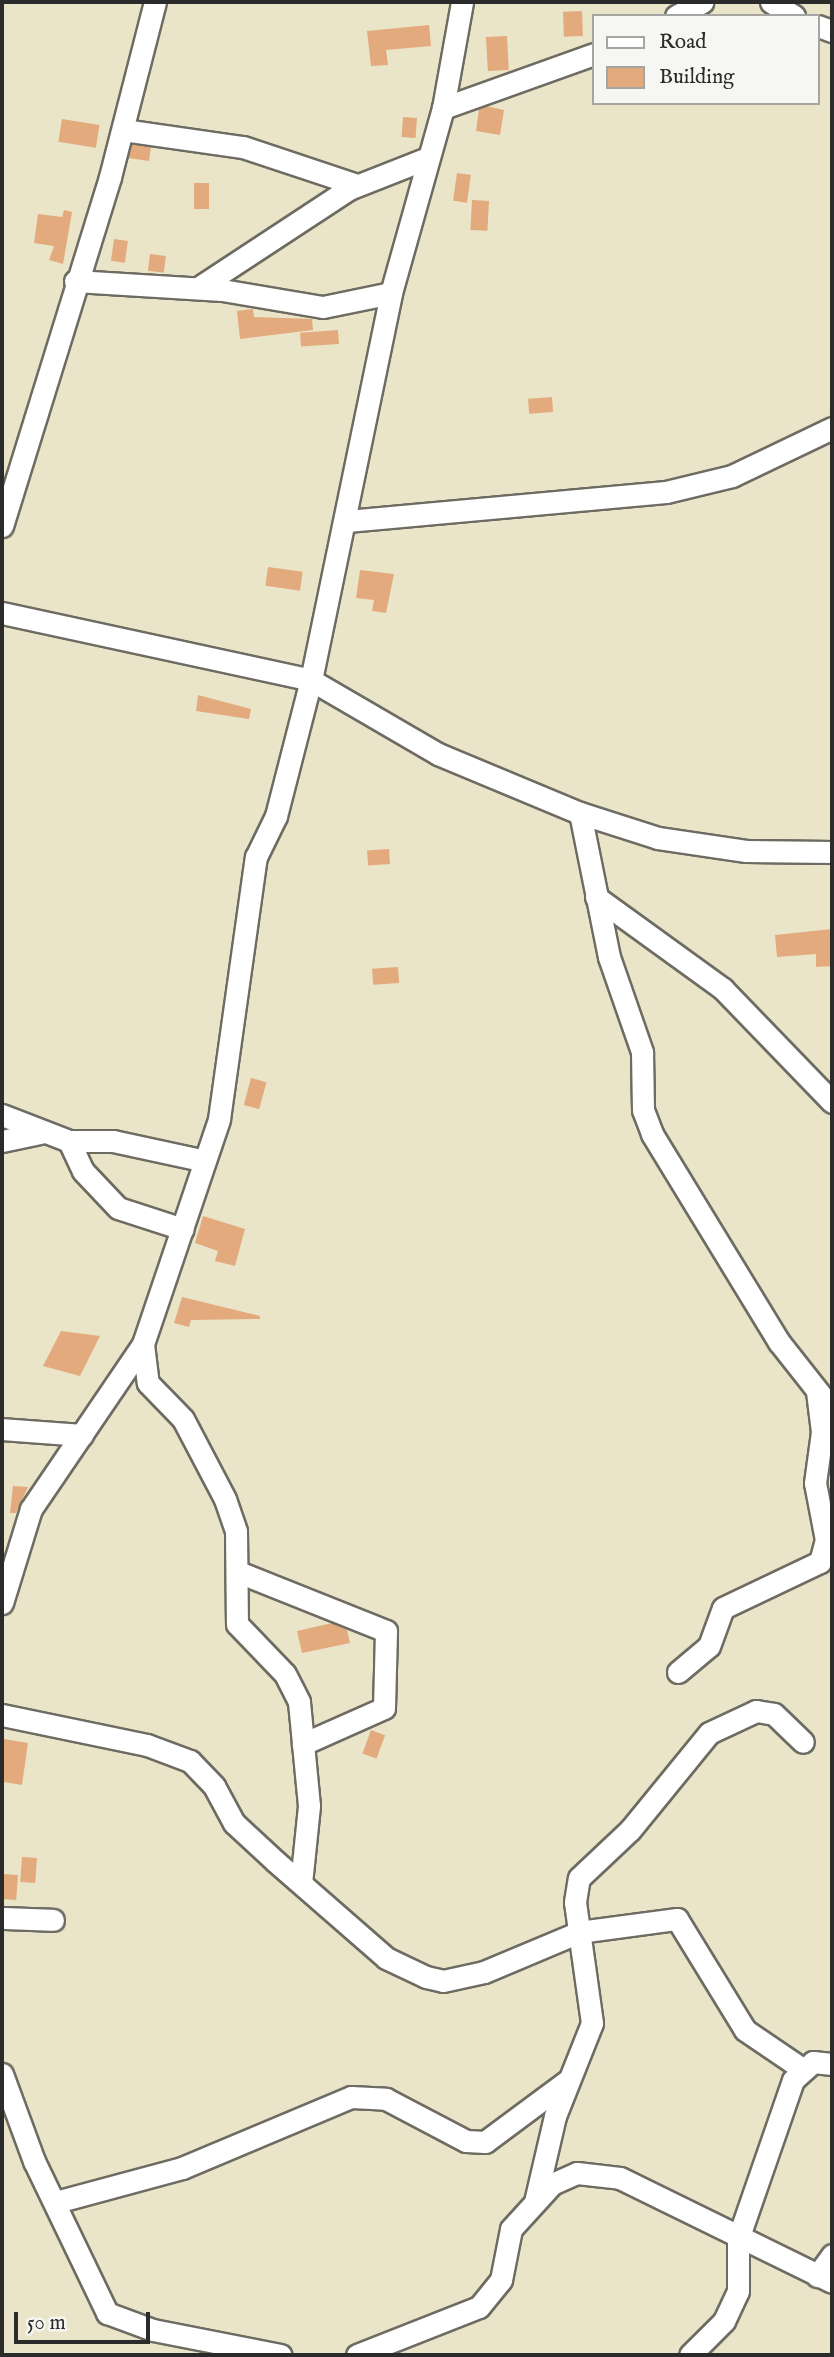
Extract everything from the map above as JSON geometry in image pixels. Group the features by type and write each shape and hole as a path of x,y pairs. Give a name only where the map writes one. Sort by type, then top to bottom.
{"street":[{"path":"2,526 123,130 155,2"},
{"path":"2,1603 32,1509 143,1344 183,1229 201,1160 228,1084 256,857 276,816 312,680 391,293 425,159 443,108 462,2"},
{"path":"680,14 702,2"},
{"path":"771,2 791,14"},
{"path":"443,108 592,55"},
{"path":"123,130 243,147 357,185"},
{"path":"198,288 357,185 425,159"},
{"path":"75,281 198,288 323,307 391,293"},
{"path":"346,521 666,492 732,476 832,428"},
{"path":"2,613 312,680 438,754 580,813 702,845 832,852"},
{"path":"580,813 596,897 642,1052 643,1110 652,1134 693,1210 817,1393 832,1409"},
{"path":"596,897 723,989 832,1102"},
{"path":"2,1115 41,1133 69,1142 113,1141 201,1160"},
{"path":"2,1141 41,1133"},
{"path":"69,1142 83,1171 118,1208 183,1229"},
{"path":"143,1344 148,1383 183,1419 225,1499 236,1531 237,1625 293,1685 303,1744 309,1805 301,1883"},
{"path":"678,1672 709,1646 723,1608 820,1562 826,1540 815,1483 822,1432 817,1393"},
{"path":"2,1430 82,1435"},
{"path":"238,1572 386,1631 384,1708 303,1744"},
{"path":"535,2202 568,2080 594,2012 579,1932 579,1878 660,1796 695,1744 756,1711 774,1714 803,1742"},
{"path":"2,1715 147,1745 190,1762 214,1786 234,1823 386,1958 443,1981 506,1964 579,1932 677,1919 746,2030 801,2068"},
{"path":"2,1918 54,1920"},
{"path":"690,2355 731,2309 738,2291 738,2239 801,2068 813,2062 832,2064"},
{"path":"2,2074 107,2313 153,2330 281,2355"},
{"path":"56,2202 181,2168 351,2097 386,2099 466,2141 485,2142 568,2080"},
{"path":"357,2355 479,2307 500,2280 511,2229 535,2202 564,2176 594,2173 620,2178 738,2239 825,2279 832,2255"}],"building":[{"path":"582,11 583,36 564,37 563,12"},
{"path":"429,25 431,46 386,50 388,65 371,66 367,31"},
{"path":"507,36 509,70 488,71 486,37"},
{"path":"486,106 504,110 500,135 476,131 479,109"},
{"path":"403,117 417,118 416,138 402,137"},
{"path":"62,119 100,125 96,148 58,142"},
{"path":"132,145 151,147 149,161 128,158"},
{"path":"457,173 471,175 467,203 453,201"},
{"path":"194,183 209,183 209,209 194,209"},
{"path":"472,200 489,201 487,231 470,230"},
{"path":"64,210 72,212 63,264 49,260 54,246 34,243 38,214 62,217"},
{"path":"114,239 128,241 125,263 111,261"},
{"path":"150,254 166,256 164,273 148,271"},
{"path":"253,309 254,317 312,319 313,330 240,339 237,311"},
{"path":"338,330 339,344 301,347 300,333"},
{"path":"552,397 553,412 529,414 528,399"},
{"path":"268,567 303,572 300,591 265,586"},
{"path":"360,570 394,574 386,613 372,611 374,600 356,598"},
{"path":"198,695 251,709 249,719 196,711"},
{"path":"389,849 390,864 368,865 367,851"},
{"path":"832,929 832,966 816,967 816,954 777,957 775,935"},
{"path":"398,967 399,983 373,985 372,969"},
{"path":"251,1078 266,1082 259,1109 244,1105"},
{"path":"203,1216 245,1229 235,1266 215,1261 218,1251 195,1243"},
{"path":"182,1297 260,1316 260,1319 191,1320 189,1327 174,1323"},
{"path":"61,1331 100,1336 80,1376 43,1366"},
{"path":"13,1486 28,1487 16,1513 10,1513"},
{"path":"332,1623 347,1630 350,1643 302,1653 297,1631"},
{"path":"371,1730 385,1735 377,1759 362,1753"},
{"path":"4,1739 28,1743 22,1785 4,1782"},
{"path":"22,1857 37,1858 35,1883 20,1882"},
{"path":"3,1874 18,1875 16,1900 2,1899"}]}
